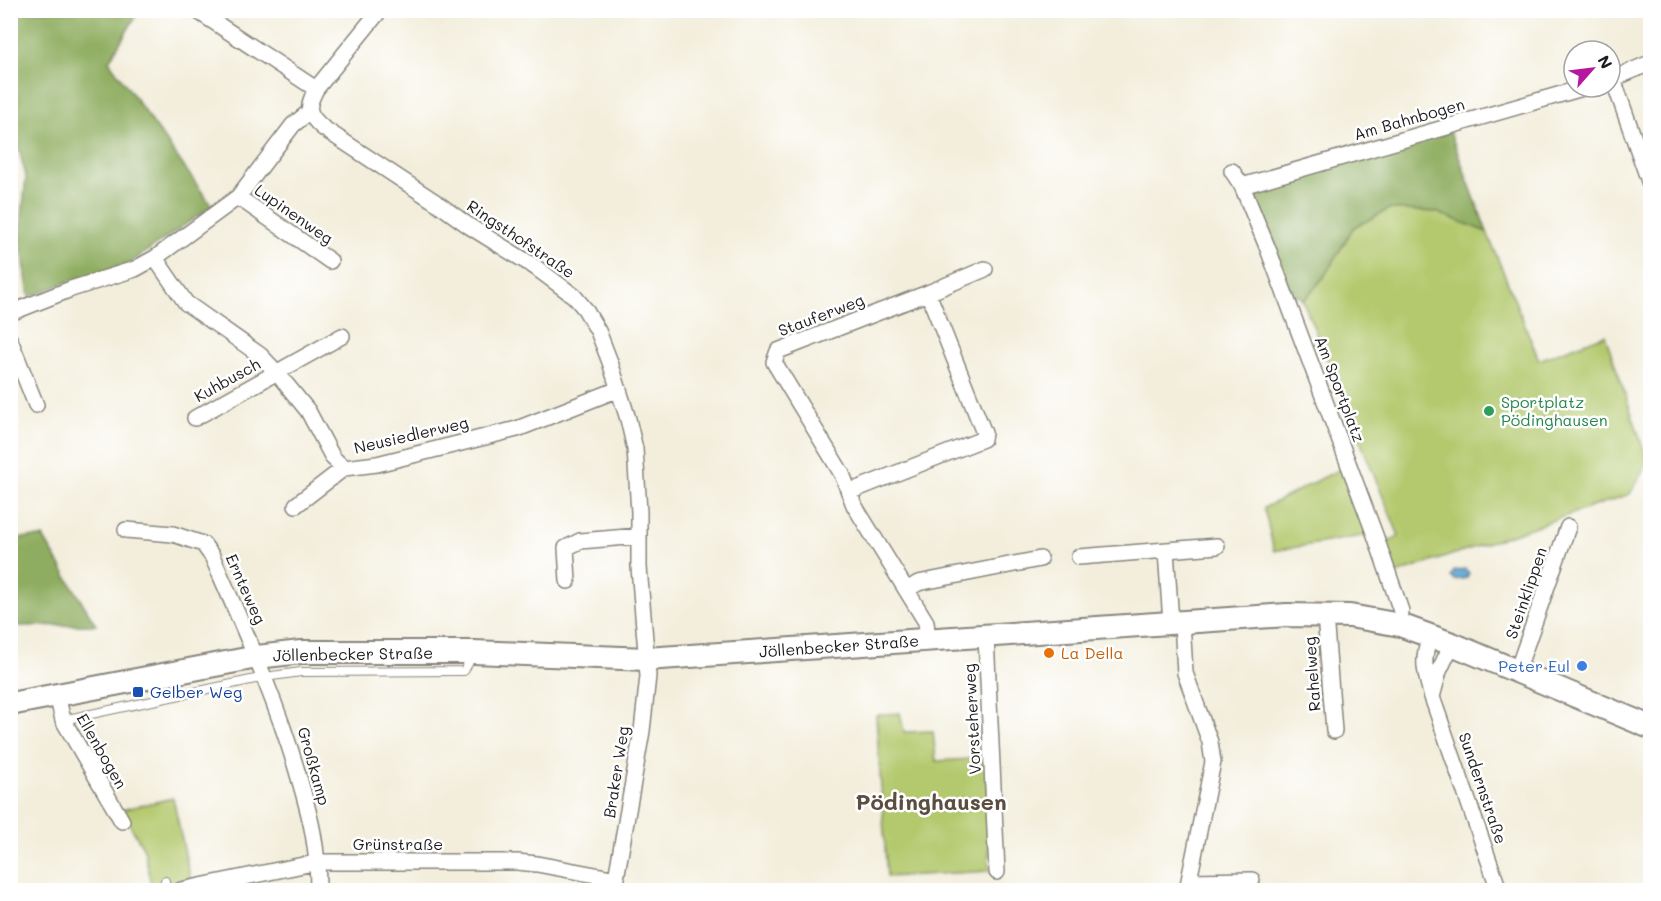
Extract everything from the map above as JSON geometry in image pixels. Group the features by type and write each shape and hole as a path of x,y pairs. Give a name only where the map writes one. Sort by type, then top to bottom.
{"main road":[{"name":"Jöllenbecker Straße","path":"10,704 57,695 261,667 301,652 474,652 646,659 1177,622 1325,615 1400,625 1452,644 1650,727"}],"street":[{"path":"196,10 316,89"},
{"path":"10,313 71,289 135,269 155,258 238,197 293,125 309,112 310,102 316,89 380,10"},
{"path":"1622,74 1650,63"},
{"name":"Am Bahnbogen","path":"1242,186 1562,94"},
{"path":"1618,99 1650,184"},
{"name":"Ringsthofstraße","path":"309,112 312,119 323,128 469,226 535,267 574,296 585,309 598,331 619,389 635,449 639,567 646,659"},
{"name":"Am Sportplatz","path":"1232,171 1242,186 1268,249 1375,535 1401,611 1400,625"},
{"name":"Lupinenweg","path":"238,197 330,261"},
{"name":"Neusiedlerweg","path":"155,258 186,303 251,349 277,373 308,411 333,458 344,468 377,464 517,429 619,389"},
{"name":"Stauferweg","path":"928,641 926,622 854,505 842,474 774,362 778,351 985,269"},
{"path":"849,492 983,439 984,433 928,293"},
{"name":"Kuhbusch","path":"195,418 342,336"},
{"path":"10,340 36,405"},
{"path":"296,505 344,468"},
{"name":"Steinklippen","path":"1517,671 1568,528"},
{"name":"Ernteweg","path":"126,530 173,534 203,544 212,556 261,667"},
{"path":"568,581 566,548 580,541 639,536"},
{"path":"1079,557 1217,546"},
{"path":"1166,551 1185,673 1210,742 1213,762 1188,886 1252,880"},
{"path":"907,590 918,583 1040,559"},
{"name":"Rahelweg","path":"1325,615 1334,731"},
{"name":"Sundernstraße","path":"1430,636 1424,652 1424,668 1499,891"},
{"name":"Vorsteherweg","path":"986,637 997,872"},
{"path":"1432,697 1439,671 1452,644"},
{"name":"Braker Weg","path":"616,885 642,731 648,676 646,659"},
{"name":"Großkamp","path":"261,667 288,738 314,832 318,862 318,891"},
{"name":"Ellenbogen","path":"57,695 63,720 122,821"},
{"name":"Grünstraße","path":"181,891 318,862 517,862 537,864 616,885"}],"lane":[{"path":"63,720 261,667"},
{"path":"165,881 167,891"}],"green space":[{"path":"10,11 139,11 109,61 212,206 127,265 70,281 29,297 20,236 26,177 11,119"},
{"path":"1450,132 1487,232 1436,212 1389,209 1353,228 1324,277 1303,301 1299,295 1290,299 1252,187"},
{"name":"Sportplatz Pödinghausen","path":"1389,209 1436,212 1487,232 1539,360 1605,335 1648,462 1630,494 1396,574 1385,543 1399,536 1303,301 1324,277 1353,228"},
{"path":"1342,468 1368,535 1274,551 1264,508"},
{"path":"43,537 96,625 11,626 11,538"},
{"path":"900,713 904,732 933,731 936,761 988,758 989,871 887,877 876,715"},
{"path":"173,798 191,882 152,890 144,849 121,810"}],"water":[{"path":"1465,569 1469,573 1467,578 1455,580 1451,577 1454,571"}],"place":[{"name":"Sportplatz Pödinghausen","path":"1489,411"},
{"name":"La Della","path":"1049,653"},
{"name":"Peter Eul","path":"1582,666"},
{"name":"Gelber Weg","path":"138,692"}],"district":[{"name":"Pödinghausen","path":"931,802"}]}
